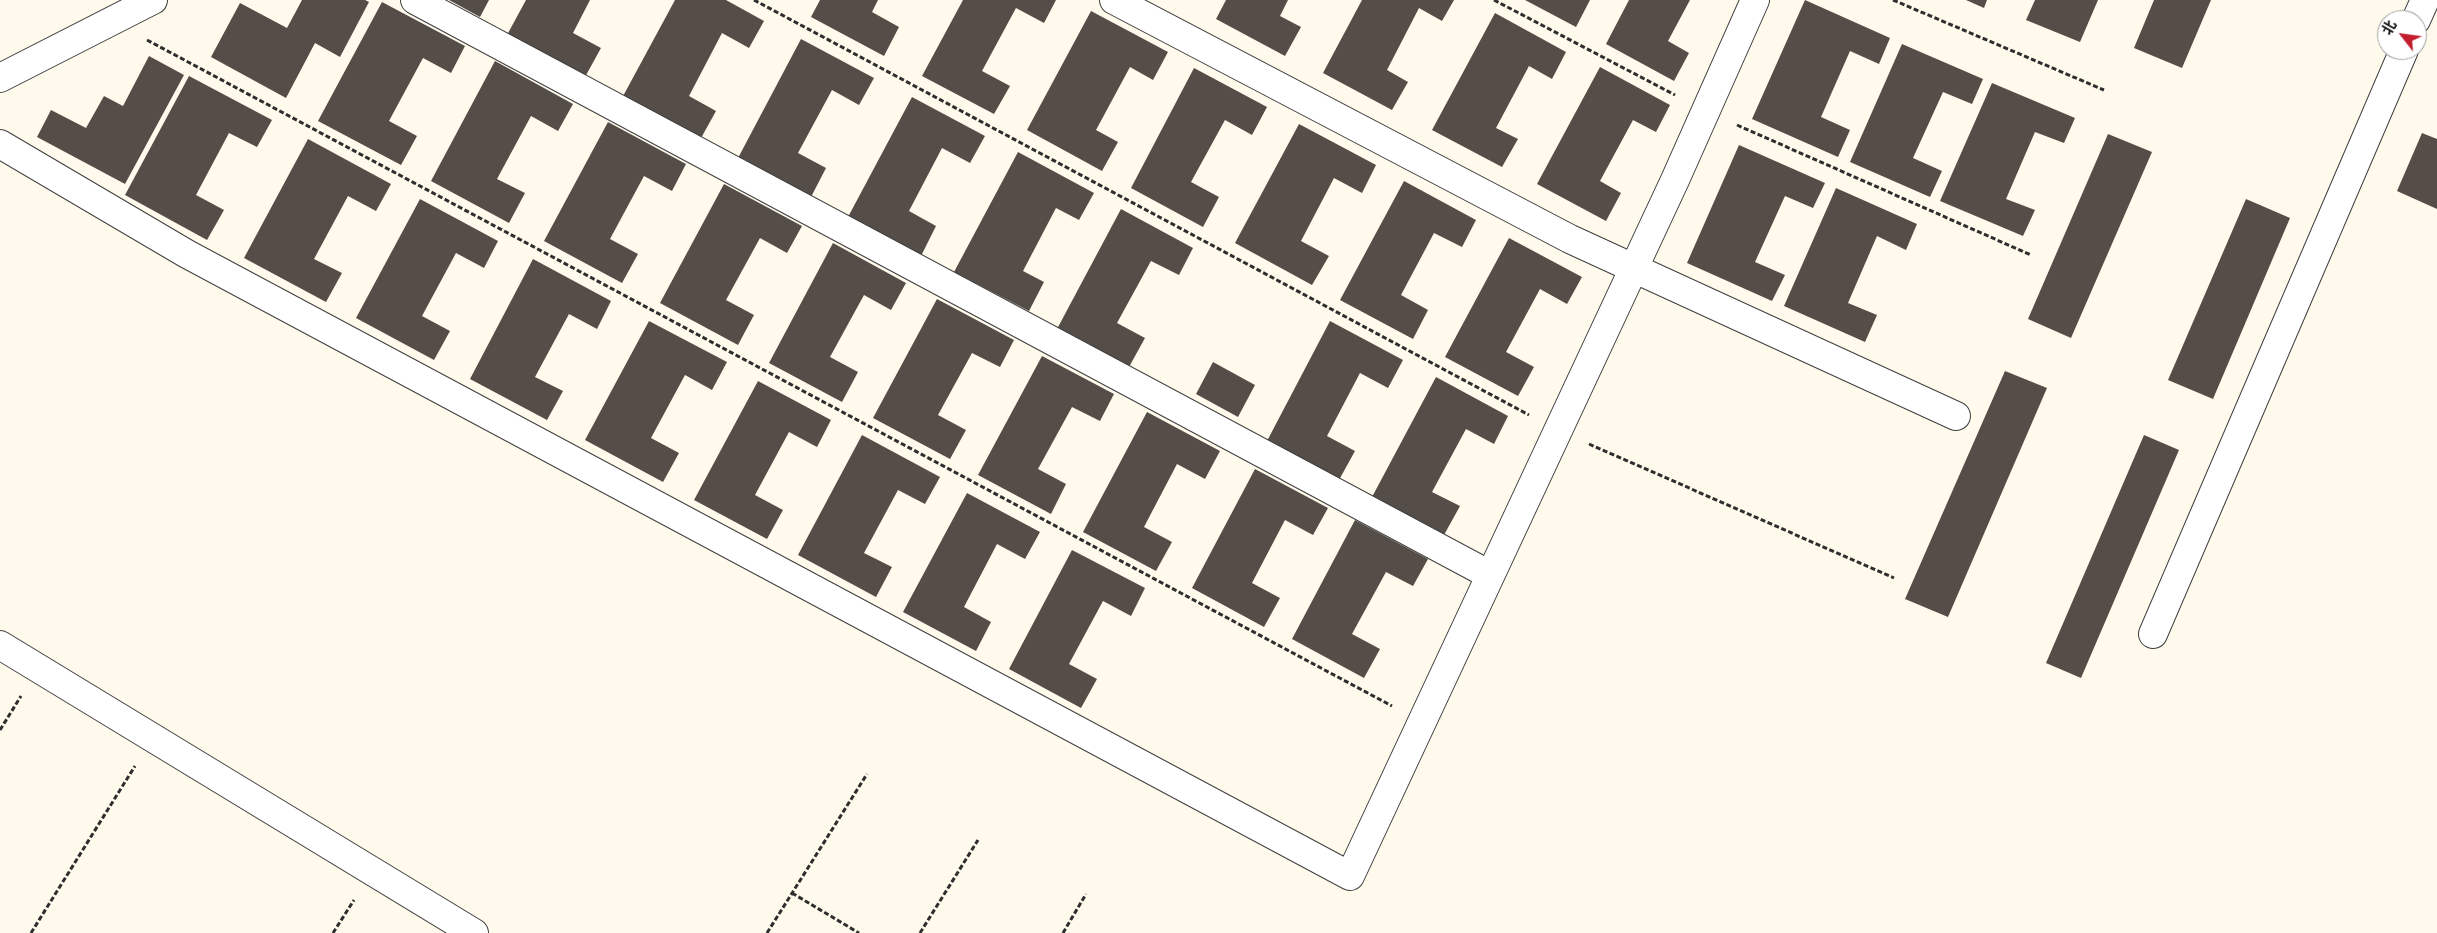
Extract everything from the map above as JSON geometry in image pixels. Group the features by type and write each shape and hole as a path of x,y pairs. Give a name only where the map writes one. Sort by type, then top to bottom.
{"street":[{"path":"0,78 153,0"},
{"path":"416,0 1490,575"},
{"path":"1114,0 1570,239 1956,416"},
{"path":"0,144 186,254 1350,876 1633,268 1755,0"},
{"path":"2153,634 2400,60"},
{"path":"0,645 474,933"}],"path":[{"path":"754,0 1558,430 1894,578"},
{"path":"1494,0 1705,111 2031,255"},
{"path":"1893,0 2104,90"},
{"path":"112,21 1421,721"},
{"path":"31,933 152,738"},
{"path":"767,933 867,774"},
{"path":"920,933 978,840"},
{"path":"333,933 371,871"},
{"path":"792,893 859,933"},
{"path":"1063,933 1086,894"}],"building":[{"path":"302,0 365,0 369,2 340,57 315,43 286,98 211,57 240,3 287,28"},
{"path":"449,0 489,0 480,17"},
{"path":"526,0 590,0 573,33 601,48 585,77 507,35"},
{"path":"675,0 726,0 764,21 749,48 722,33 689,96 716,111 700,140 622,98"},
{"path":"820,0 878,0 872,12 899,27 884,56 811,17"},
{"path":"963,0 1056,0 1044,23 1016,8 982,71 1010,86 994,114 922,76"},
{"path":"1226,0 1288,0 1280,16 1301,27 1285,56 1216,19"},
{"path":"1362,0 1454,0 1442,21 1419,8 1387,70 1408,82 1392,110 1323,73"},
{"path":"1525,0 1590,0 1576,27"},
{"path":"1629,0 1690,0 1668,41 1689,53 1674,81 1606,44"},
{"path":"1805,0 1890,38 1879,64 1850,51 1821,117 1850,130 1838,157 1752,119"},
{"path":"1966,0 1987,0 1984,8"},
{"path":"2035,0 2098,0 2080,42 2026,20"},
{"path":"2154,0 2211,0 2182,68 2134,48"},
{"path":"382,2 465,46 451,73 423,58 389,121 417,136 401,165 318,121"},
{"path":"1091,11 1168,52 1153,80 1130,67 1096,130 1118,142 1102,171 1027,130"},
{"path":"1495,13 1566,52 1552,79 1529,66 1496,128 1518,139 1502,167 1432,130"},
{"path":"801,39 874,78 859,105 832,90 798,153 826,168 811,197 738,158"},
{"path":"1902,44 1983,79 1972,104 1943,92 1913,158 1942,171 1930,197 1850,162"},
{"path":"149,56 184,75 125,184 37,137 51,110 86,128 104,96 123,106"},
{"path":"495,61 573,104 558,131 531,116 497,179 525,193 509,223 431,181"},
{"path":"1600,67 1670,105 1656,132 1633,120 1600,181 1621,193 1606,221 1537,184"},
{"path":"1194,68 1267,107 1252,135 1225,120 1191,182 1219,197 1203,227 1131,188"},
{"path":"189,76 272,120 257,147 229,133 196,195 224,210 207,240 125,195"},
{"path":"1992,83 2075,118 2064,143 2035,132 2006,199 2035,210 2023,236 1940,201"},
{"path":"912,97 985,136 970,163 942,148 909,211 936,226 921,256 848,217"},
{"path":"608,122 686,164 672,191 644,176 610,239 638,254 622,283 544,241"},
{"path":"1299,124 1376,165 1362,193 1334,178 1301,241 1329,256 1312,285 1235,243"},
{"path":"2422,133 2437,139 2437,209 2397,191"},
{"path":"2108,134 2152,152 2071,338 2028,319"},
{"path":"308,139 391,184 376,211 348,196 314,259 342,273 326,302 244,258"},
{"path":"1739,145 1825,183 1813,208 1785,196 1755,262 1785,275 1772,301 1687,263"},
{"path":"1018,152 1094,193 1079,220 1056,208 1023,271 1044,282 1029,311 954,272"},
{"path":"1404,181 1476,220 1462,247 1434,233 1401,295 1428,310 1413,339 1340,300"},
{"path":"724,184 802,226 787,253 760,238 726,300 754,315 738,345 660,303"},
{"path":"1836,188 1917,224 1906,250 1877,236 1848,303 1877,315 1865,342 1784,306"},
{"path":"420,199 498,241 484,268 456,253 422,316 450,331 434,360 356,318"},
{"path":"2246,199 2290,218 2213,399 2168,380"},
{"path":"1121,209 1193,248 1179,275 1151,261 1117,323 1145,338 1129,367 1057,329"},
{"path":"1509,238 1582,277 1567,304 1540,289 1506,352 1534,367 1518,396 1445,357"},
{"path":"833,243 906,283 891,310 864,295 830,357 858,372 842,402 769,363"},
{"path":"533,259 611,301 597,329 569,314 535,377 563,391 547,420 470,379"},
{"path":"937,299 1014,340 1000,367 972,353 938,415 966,430 950,459 873,418"},
{"path":"649,321 727,362 712,390 685,375 651,438 679,453 663,482 585,440"},
{"path":"1330,321 1403,360 1388,388 1360,373 1327,436 1355,451 1339,480 1267,441"},
{"path":"1042,356 1114,394 1100,421 1072,407 1038,469 1066,484 1051,514 978,475"},
{"path":"1213,362 1255,385 1238,417 1196,394"},
{"path":"2005,371 2047,388 1948,617 1905,599"},
{"path":"1436,377 1508,416 1494,444 1466,429 1432,492 1460,506 1444,535 1372,497"},
{"path":"758,381 831,420 817,447 789,432 755,495 783,510 767,539 694,500"},
{"path":"1147,412 1220,451 1205,479 1177,464 1144,527 1172,542 1156,571 1083,532"},
{"path":"862,435 940,477 925,504 898,490 864,553 892,567 876,597 798,555"},
{"path":"2144,435 2179,450 2081,678 2046,663"},
{"path":"1255,469 1328,508 1313,535 1285,520 1252,583 1280,598 1264,627 1192,588"},
{"path":"967,493 1040,532 1025,559 997,544 964,607 991,622 976,651 903,612"},
{"path":"1355,520 1428,559 1413,586 1386,572 1352,634 1380,649 1364,678 1292,639"},
{"path":"1072,550 1145,588 1131,616 1103,601 1069,664 1097,679 1081,708 1009,669"}]}
